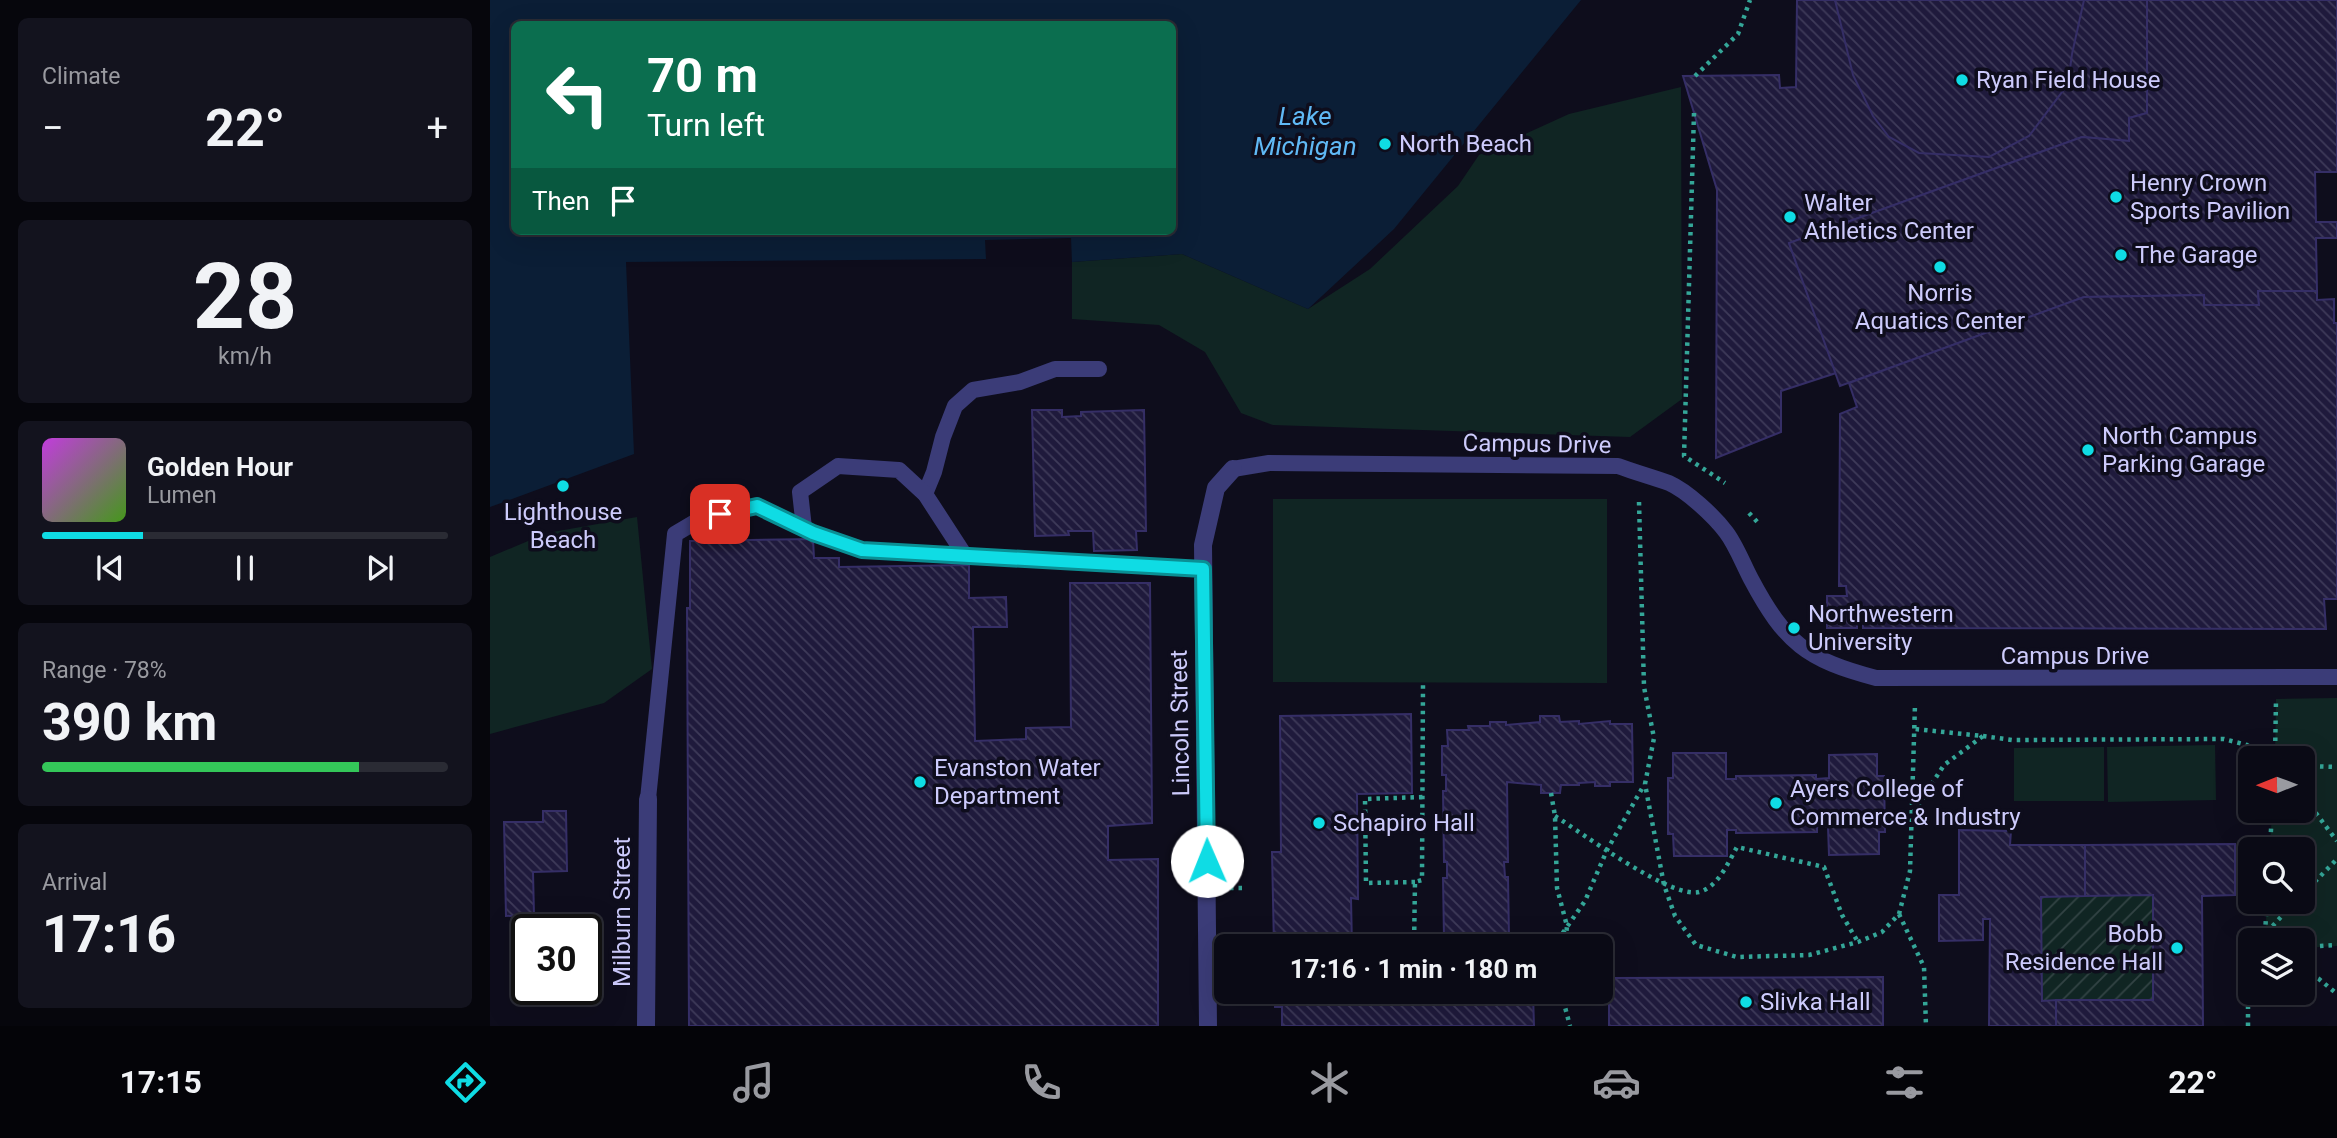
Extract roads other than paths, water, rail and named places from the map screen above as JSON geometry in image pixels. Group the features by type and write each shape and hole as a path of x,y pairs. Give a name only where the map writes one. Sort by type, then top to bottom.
{"street":[{"name":"Lincoln Street","path":"1208,1026 1203,545 1216,488 1233,469"},
{"name":"Milburn Street","path":"646,1026 648,799"}],"lane":[{"path":"925,494 955,406 973,390 1020,382 1055,369 1099,369"},
{"name":"Campus Drive","path":"1233,469 1269,463 1618,466 1671,484 1701,506 1727,532 1776,621 1794,642 1837,668 1876,678 2337,677"},
{"path":"804,528 800,492 838,466 899,470 925,494 964,554"},
{"path":"648,799 675,534 702,518 757,506 804,528 862,550 1203,569"}],"water":[{"name":"Lake Michigan","path":"490,0 1581,0 1394,229 1308,309 1182,254 1072,262 1071,238 985,240 986,259 626,262 634,454 490,507"}],"place":[{"name":"Ryan Field House","path":"1962,80"},
{"name":"North Beach","path":"1385,144"},
{"name":"Henry Crown Sports Pavilion","path":"2116,197"},
{"name":"Walter Athletics Center","path":"1790,217"},
{"name":"The Garage","path":"2121,255"},
{"name":"Norris Aquatics Center","path":"1940,267"},
{"name":"North Campus Parking Garage","path":"2088,450"},
{"name":"Lighthouse Beach","path":"563,486"},
{"name":"Northwestern University","path":"1794,628"},
{"name":"Evanston Water Department","path":"920,782"},
{"name":"Ayers College of Commerce & Industry","path":"1776,803"},
{"name":"Schapiro Hall","path":"1319,823"},
{"name":"Bobb Residence Hall","path":"2177,948"},
{"name":"Slivka Hall","path":"1746,1002"}]}
